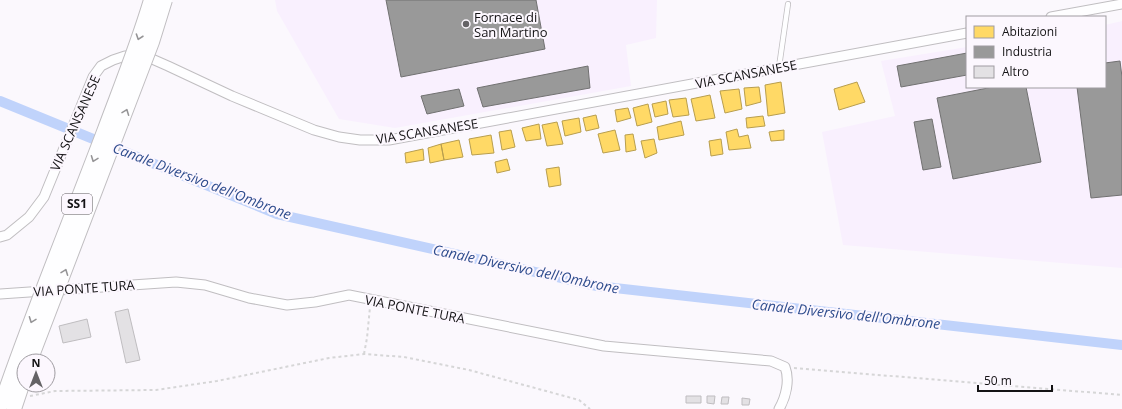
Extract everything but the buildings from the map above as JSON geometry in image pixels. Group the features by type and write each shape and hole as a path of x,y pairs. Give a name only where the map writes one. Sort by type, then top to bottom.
{"highway":[{"name":"SS1","path":"0,407 17,356 140,37 151,0"},
{"name":"SS1","path":"33,353 152,42 165,0"},
{"path":"14,409 20,393"}],"street":[{"path":"1056,16 1122,4"},
{"name":"VIA SCANSANESE","path":"0,237 7,235 30,218 44,197 93,78 102,66 119,58 142,56 314,130 338,137 360,140 389,140 966,32"},
{"name":"VIA PONTE TURA","path":"0,294 176,282 206,285 249,298 287,305 315,302 349,295 604,346 770,361 786,370"},
{"path":"779,409 785,399 786,370"}],"lane":[{"path":"779,68 788,4"}],"path":[{"path":"364,354 370,311"},
{"path":"24,397 55,390 156,390 217,381 329,358 364,354 404,357 469,370 579,400 590,409"},
{"path":"786,370 1122,395"}],"shaded area":[{"name":"Fornace di San Martino","path":"275,0 657,0 656,38 626,45 631,86 395,128 339,119 277,11"},
{"path":"1122,21 1122,268 843,245 822,132 895,116 881,61 966,47 966,88 1106,88 1106,25"}],"waterway":[{"name":"Canale Diversivo dell'Ombrone","path":"0,101 277,214 597,286 1122,345"}],"place":[{"name":"Fornace di San Martino","path":"466,24"}]}
